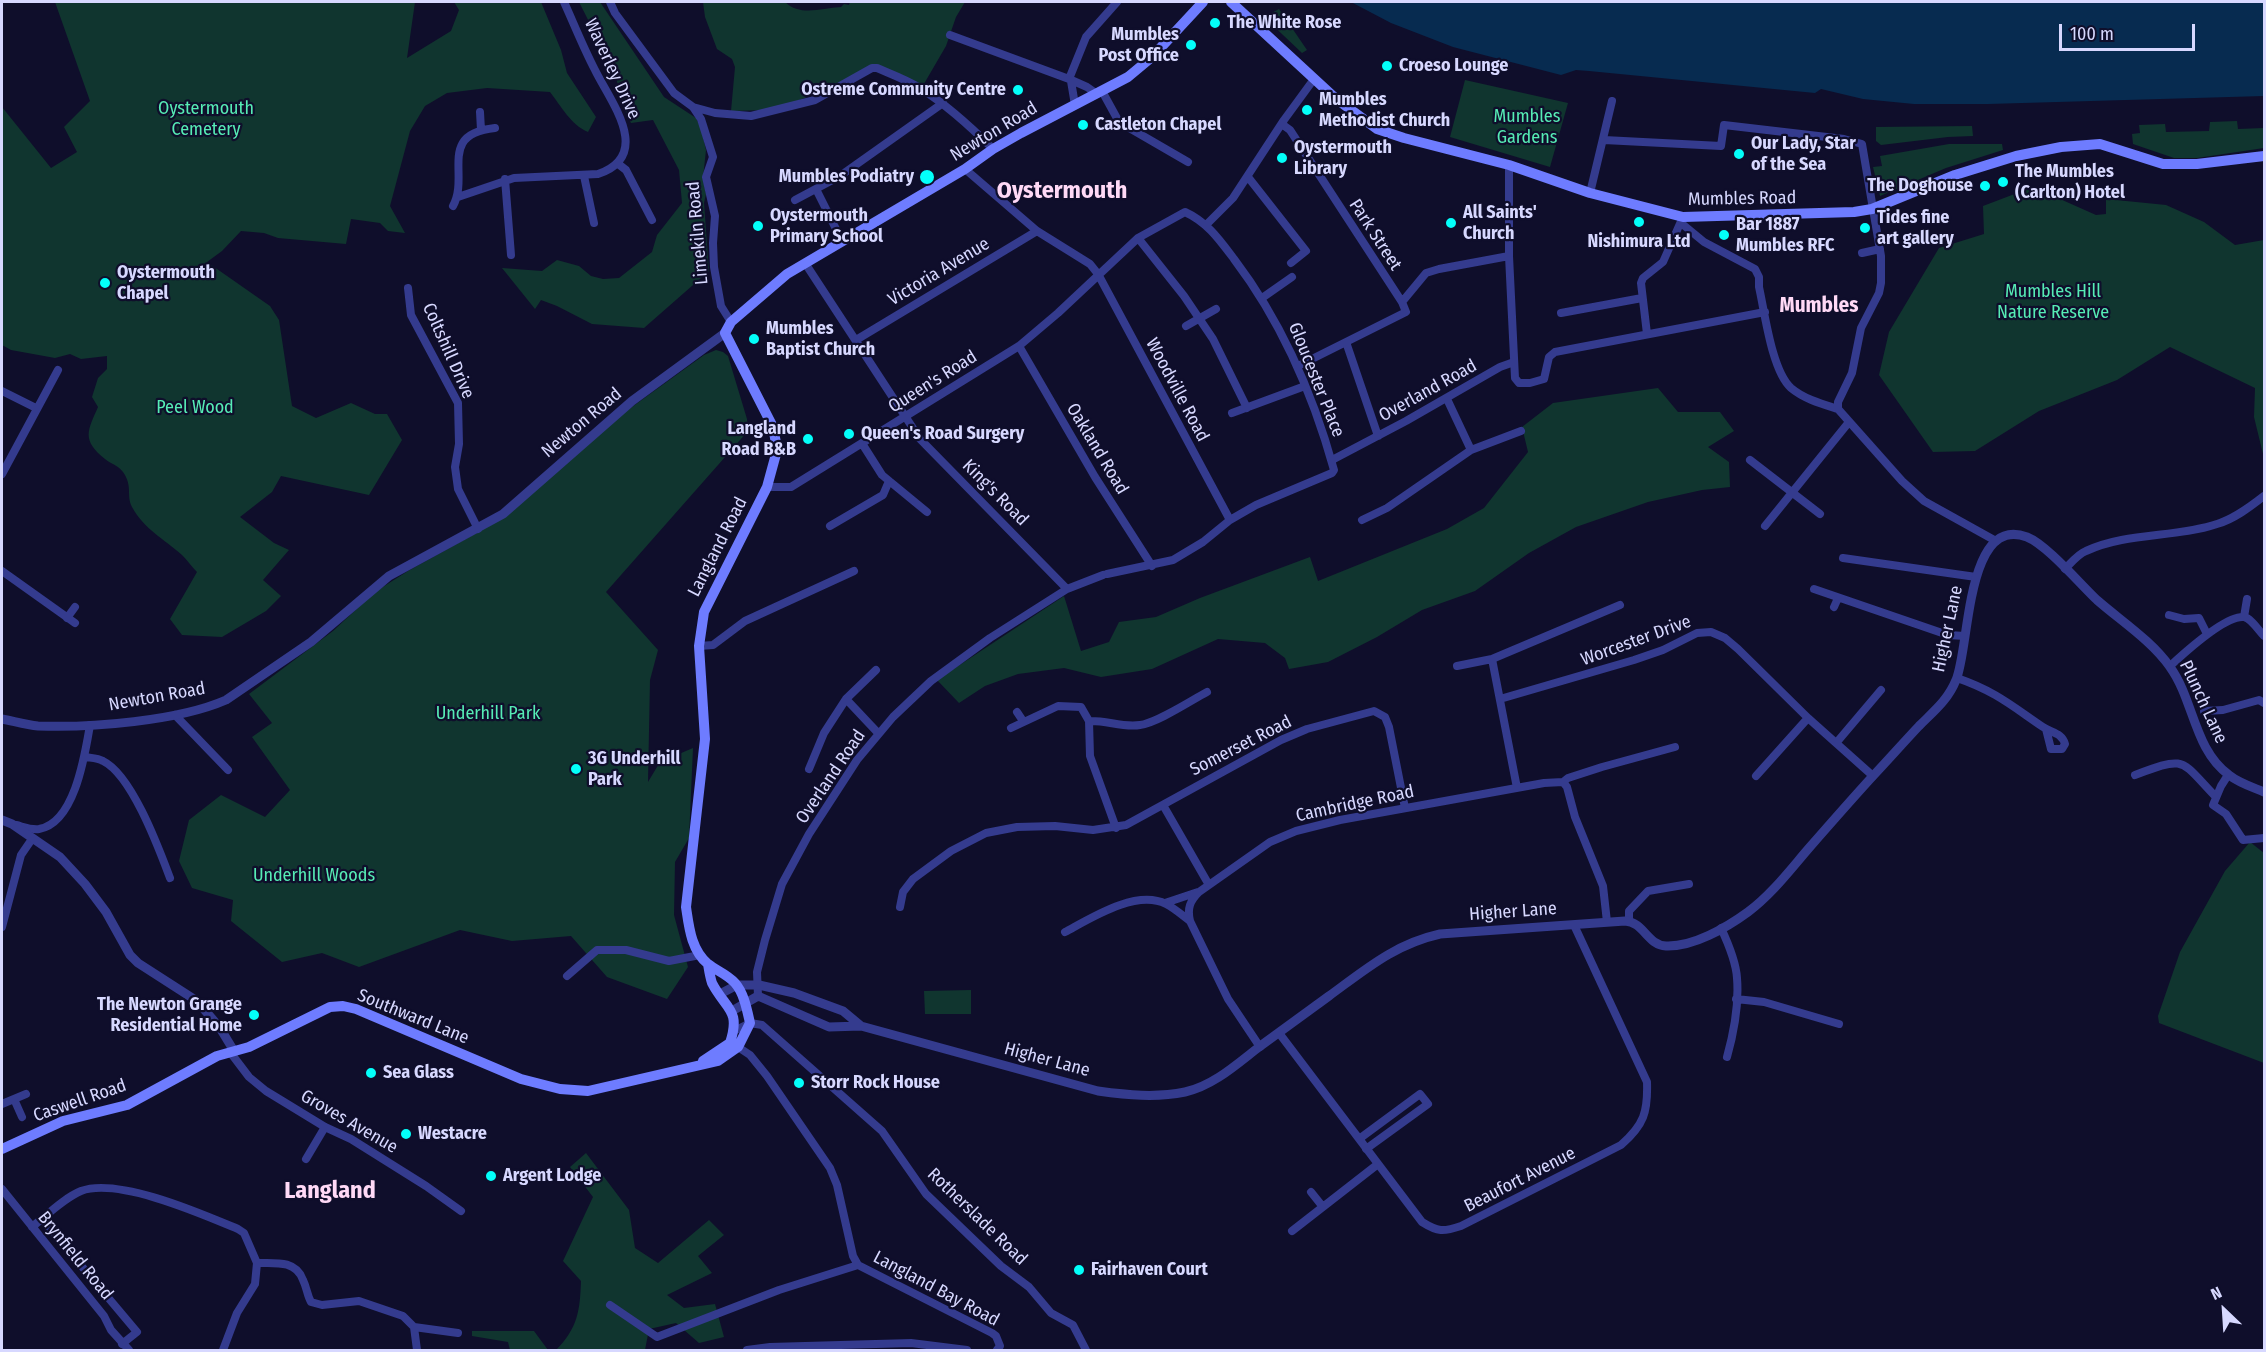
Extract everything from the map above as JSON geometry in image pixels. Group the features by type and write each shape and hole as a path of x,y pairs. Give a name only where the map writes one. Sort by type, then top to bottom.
{"main road":[{"name":"Newton Road","path":"725,333 731,322 787,274 965,169 993,149 1128,77 1152,57 1203,2"},
{"name":"Mumbles Road","path":"1231,2 1335,98 1377,129 1509,165 1590,193 1682,220 1823,214 1872,209 1955,175 2016,156 2061,147 2100,144 2163,164 2197,164 2265,156"},
{"name":"Langland Road","path":"725,333 773,427 776,443 776,454 767,487 704,612 699,646 705,739 686,907 690,934 704,959 711,981 732,1011 735,1030"},
{"path":"704,959 737,985 744,1003 750,1023 734,1045"},
{"name":"Southward Lane","path":"232,1051 266,1039 318,1011 343,1006 521,1079 560,1089 588,1091 689,1067 734,1045"},
{"path":"734,1045 735,1030"},
{"name":"Caswell Road","path":"2,1149 63,1121 127,1105 217,1056 232,1051"}],"street":[{"name":"Waverley Drive","path":"564,2 626,131 626,147 617,163"},
{"path":"610,2 615,13 674,93 693,107 730,116 769,112 815,100 872,68 918,87 964,121 993,149"},
{"path":"1075,105 1070,80 1086,37 1117,2"},
{"path":"950,35 1100,93 1119,122 1188,162"},
{"path":"1207,224 1233,198 1314,79"},
{"path":"1590,193 1612,101"},
{"path":"795,200 866,159 943,104"},
{"name":"Limekiln Road","path":"693,107 701,119 713,157 706,177 715,216 714,267 721,306 731,322"},
{"path":"480,112 481,130"},
{"name":"Park Street","path":"1283,125 1290,130 1402,302"},
{"path":"1604,140 1721,146 1724,125 1844,139 1862,144 1880,249 1881,284 1879,293 1861,328 1855,361 1838,402 1838,409"},
{"path":"453,206 458,197 459,150 468,139 481,130 495,128"},
{"path":"458,197 505,179 543,175 584,176 608,171 617,163 626,170 652,220"},
{"path":"1509,165 1509,256 1514,362 1515,378 1520,383 1544,379 1549,357 1555,352 1765,312"},
{"path":"965,169 1038,231 1090,264 1098,274"},
{"path":"584,176 594,223"},
{"path":"1248,177 1306,251 1290,263"},
{"path":"505,179 511,255"},
{"path":"816,189 842,241"},
{"name":"Queen's Road","path":"767,487 791,487 1019,346 1058,314 1138,238 1185,212 1207,224"},
{"path":"1647,334 1641,283 1643,278 1663,262 1682,220 1704,242 1755,269 1759,277 1759,287 1778,367 1785,381 1802,396 1838,409 1915,493 1996,541"},
{"name":"Gloucester Place","path":"1207,224 1262,298 1278,324 1298,366 1332,460"},
{"name":"Victoria Avenue","path":"856,340 1038,231"},
{"path":"1138,238 1200,318 1225,361 1247,408"},
{"path":"1862,253 1880,249"},
{"path":"1298,366 1406,312 1402,302 1426,273 1509,256"},
{"name":"King's Road","path":"805,263 920,439 1067,589"},
{"name":"Woodville Road","path":"1098,274 1230,520"},
{"path":"1262,298 1292,277"},
{"name":"Coltshill Drive","path":"408,288 411,315 458,403 459,444 455,467 458,489 478,529"},
{"path":"1561,313 1642,298"},
{"path":"1186,326 1216,309"},
{"name":"Newton Road","path":"2,820 31,830 41,829 57,820 66,810 85,757 90,725 175,715 226,700 311,642 389,576 503,514 632,401 725,333"},
{"path":"1346,342 1378,436"},
{"name":"Oakland Road","path":"1019,346 1095,477 1152,566"},
{"name":"Overland Road","path":"758,996 757,972 782,884 809,834 856,760 878,733 931,681 990,638 1067,589 1105,575 1173,560 1197,546 1230,520 1256,505 1332,473 1334,470 1332,460 1447,399 1500,367 1514,362"},
{"path":"2,474 58,370"},
{"path":"1232,413 1305,386"},
{"path":"2,391 36,408"},
{"path":"1447,399 1471,450"},
{"path":"1765,526 1849,422"},
{"path":"1362,520 1387,508 1471,450 1521,431"},
{"path":"862,445 882,475 927,512"},
{"path":"1750,460 1820,514"},
{"path":"830,526 883,495 889,481"},
{"path":"2065,569 2084,551 2101,546 2132,538 2192,531 2219,524 2249,508 2265,496"},
{"name":"Plunch Lane","path":"1996,541 2013,535 2026,536 2039,543 2095,598 2159,654 2170,666 2178,680 2202,742 2212,759 2228,775 2265,792"},
{"name":"Higher Lane","path":"758,996 829,1027 861,1026 1098,1091 1131,1096 1186,1092 1200,1086 1232,1068 1374,962 1416,940 1440,934 1629,921 1641,927 1656,943 1665,946 1682,944 1721,928 1765,899 1921,723 1938,710 1957,678 1976,577 1986,552 1996,541"},
{"path":"1843,558 1976,577"},
{"path":"2,571 75,623"},
{"path":"699,646 713,645 745,621 854,571"},
{"path":"1814,589 1948,635 1965,636"},
{"path":"1834,607 1838,598"},
{"path":"2244,617 2247,599"},
{"path":"1457,666 1492,659 1620,605"},
{"path":"67,618 75,607"},
{"path":"2169,615 2184,619 2199,618 2207,634"},
{"path":"2170,666 2207,634 2230,621 2244,617"},
{"path":"2244,617 2265,636"},
{"name":"Worcester Drive","path":"1500,699 1616,666 1663,650 1697,633 1711,632 1732,644 1808,718 1873,776"},
{"path":"1492,659 1517,788"},
{"path":"809,769 824,733 846,699 876,670"},
{"path":"1957,678 2000,696 2046,729"},
{"path":"1837,742 1881,690"},
{"path":"1089,721 1141,725 1207,692"},
{"path":"846,699 878,733"},
{"path":"2204,711 2223,710 2259,700 2265,703"},
{"path":"900,907 903,892 913,879 951,850 986,833 1031,826 1093,830 1116,828 1090,756 1089,721 1081,707 1058,706 1011,728"},
{"name":"Somerset Road","path":"1116,828 1126,825 1281,740 1307,729 1374,711 1385,717 1389,727 1405,808"},
{"path":"1017,712 1023,721"},
{"path":"175,715 228,770"},
{"path":"1756,776 1808,718"},
{"path":"2,719 36,726 90,725"},
{"name":"Cambridge Road","path":"1165,903 1199,892 1270,842 1296,831 1405,808 1563,782 1591,771 1675,747"},
{"path":"85,757 104,761 120,774 143,815 170,879"},
{"path":"2135,775 2172,762 2188,766 2216,798"},
{"path":"2228,775 2213,805 2226,814 2243,840 2265,838"},
{"path":"1563,782 1567,787 1575,817 1603,886 1607,922"},
{"path":"1163,805 1209,885"},
{"path":"12,824 60,857 85,884 106,912 130,954 149,972 197,1001 220,1028 232,1051"},
{"path":"2,927 21,855 32,839"},
{"path":"1629,921 1629,911 1648,891 1689,884"},
{"path":"1199,892 1192,899 1187,910 1190,921 1228,999 1260,1047"},
{"path":"1065,932 1119,905 1140,900 1165,903 1190,921"},
{"name":"Beaufort Avenue","path":"1279,1033 1422,1222 1433,1229 1446,1231 1461,1226 1621,1145 1633,1135 1645,1115 1648,1101 1647,1082 1574,925"},
{"path":"1721,928 1732,955 1737,977 1733,1033 1727,1057"},
{"path":"567,976 597,950 626,950 669,961 704,959"},
{"name":"Higher Lane","path":"720,994 737,985 759,985 794,993 843,1011 861,1026"},
{"path":"732,1011 758,996"},
{"path":"1736,999 1764,1002 1839,1024"},
{"path":"735,1030 750,1023"},
{"name":"Rotherslade Road","path":"750,1023 762,1025 882,1131 926,1194 1001,1266 1029,1287 1051,1313 1074,1325 1086,1350"},
{"name":"Langland Bay Road","path":"734,1045 750,1055 767,1076 830,1168 837,1185 853,1256 858,1265 992,1333 999,1341 1000,1346 997,1350"},
{"name":"Groves Avenue","path":"232,1051 249,1077 266,1091 325,1127 351,1139 461,1211"},
{"path":"2,1104 26,1094"},
{"path":"1359,1139 1420,1095 1428,1104 1366,1149"},
{"path":"14,1099 22,1117"},
{"path":"306,1159 325,1127"},
{"path":"1292,1231 1378,1164"},
{"path":"32,1227 76,1193 101,1188 140,1193 238,1228 244,1233 257,1263 255,1284 237,1313 223,1350"},
{"name":"Brynfield Road","path":"2,1189 129,1350"},
{"path":"1311,1192 1323,1207"},
{"name":"Brynfield Road","path":"42,1219 137,1332 122,1344"},
{"path":"257,1263 286,1264 295,1268 303,1280 305,1291 311,1302 322,1305 359,1301 403,1316 414,1327 458,1333"},
{"path":"610,1305 657,1337 779,1290 858,1265"},
{"path":"414,1327 417,1350"},
{"path":"747,1350 770,1347 911,1343 967,1350"}],"green space":[{"path":"55,2 415,2 407,58 451,31 459,10 454,2 541,2 561,50 567,73 596,117 588,132 582,129 567,115 550,92 487,88 447,93 425,106 410,131 390,206 405,233 388,231 380,223 351,219 346,244 278,238 264,233 241,231 222,251 207,262 270,306 279,320 292,406 316,418 351,403 375,414 387,414 402,440 369,495 281,476 272,492 240,517 274,543 289,550 263,580 281,596 266,611 222,637 182,635 170,619 197,572 182,555 142,522 132,507 128,482 123,472 107,461 92,446 89,429 98,407 92,397 98,378 107,369 107,356 81,359 70,354 55,358 11,350 2,345 2,107 51,168 77,152 64,127 90,101"},
{"path":"579,2 600,2 664,97 696,118 706,150 703,178 706,194 704,203 709,271 644,328 592,324 541,300 535,309 502,268 542,271 557,260 579,266 591,276 603,279 619,278 652,252 657,235 682,203 679,170 653,120 631,123 614,71"},
{"path":"703,2 785,2 791,7 812,10 841,7 844,4 849,5 850,2 965,2 956,17 946,46 921,89 877,68 785,106 769,110 731,111 735,67 732,59 717,49 705,17"},
{"path":"1279,9 1307,50 1302,53 1264,17"},
{"name":"Mumbles Gardens","path":"1465,80 1568,103 1550,167 1450,137"},
{"path":"2237,121 2238,129 2264,128 2264,148 2197,158 2174,158 2133,144 2132,134 2140,133 2139,125 2165,124 2166,132 2209,131 2210,122"},
{"path":"1972,126 1973,136 1881,145 1876,141 1876,127"},
{"path":"1949,144 2002,144 2003,150 1946,168 1880,196 1873,167 1882,166 1880,156"},
{"name":"Mumbles Hill Nature Reserve","path":"2033,187 2096,215 2106,214 2106,199 2166,205 2204,222 2235,245 2264,240 2264,458 2254,417 2255,388 2170,347 2117,380 2039,411 1975,451 1933,452 1879,375 1889,332 1939,248 1984,234 1983,206"},
{"name":"Underhill Park","path":"716,350 728,356 747,419 748,431 606,592 658,650 650,680 648,782 660,762 693,748 689,838 675,862 674,915 688,967 667,999 607,977 571,936 512,941 460,930 359,967 322,953 282,962 231,921 233,900 192,888 179,861 189,820 221,795 265,817 290,790 252,737 272,723 249,694 333,631 375,592 480,531 625,412 704,355"},
{"path":"1658,388 1678,412 1720,412 1734,431 1708,447 1729,462 1730,487 1702,490 1648,502 1576,527 1529,553 1475,591 1422,610 1377,637 1328,662 1289,669 1285,658 1265,643 1218,639 1152,669 1101,677 1064,668 1018,674 985,686 959,703 937,680 1064,596 1081,651 1109,642 1119,622 1156,617 1310,557 1318,581 1447,529 1484,508 1528,452 1522,427 1553,403"},
{"path":"2250,842 2264,853 2264,1063 2159,1023 2158,1016 2180,952 2225,871"},
{"path":"971,990 971,1014 925,1014 924,991"},
{"path":"586,1153 629,1210 635,1248 658,1263 709,1220 724,1235 698,1256 712,1273 667,1295 684,1308 715,1304 724,1337 699,1343 676,1323 649,1329 645,1350 556,1350 573,1326 580,1301 581,1281 563,1261 593,1197 570,1167"},
{"path":"472,1331 534,1331 548,1350 510,1350 508,1342 472,1336"}],"water":[{"path":"1351,2 2264,2 2264,96 1914,104 1863,99 1821,89 1815,93 1576,70 1561,75 1453,47 1391,23"}],"place":[{"name":"The White Rose","path":"1215,23"},
{"name":"Mumbles Post Office","path":"1191,45"},
{"name":"Croeso Lounge","path":"1387,66"},
{"name":"Ostreme Community Centre","path":"1018,90"},
{"name":"Mumbles Methodist Church","path":"1307,110"},
{"name":"Castleton Chapel","path":"1083,125"},
{"name":"Our Lady, Star of the Sea","path":"1739,154"},
{"name":"Oystermouth Library","path":"1282,158"},
{"name":"Mumbles Podiatry","path":"927,177"},
{"name":"The Mumbles (Carlton) Hotel","path":"2003,182"},
{"name":"The Doghouse","path":"1985,186"},
{"name":"Nishimura Ltd","path":"1639,222"},
{"name":"All Saints' Church","path":"1451,223"},
{"name":"Oystermouth Primary School","path":"758,226"},
{"name":"Tides fine art gallery","path":"1865,228"},
{"name":"Bar 1887 Mumbles RFC","path":"1724,235"},
{"name":"Oystermouth Chapel","path":"105,283"},
{"name":"Mumbles Baptist Church","path":"754,339"},
{"name":"Queen's Road Surgery","path":"849,434"},
{"name":"Langland Road B&B","path":"808,439"},
{"name":"3G Underhill Park","path":"576,769"},
{"name":"The Newton Grange Residential Home","path":"254,1015"},
{"name":"Sea Glass","path":"371,1073"},
{"name":"Storr Rock House","path":"799,1083"},
{"name":"Westacre","path":"406,1134"},
{"name":"Argent Lodge","path":"491,1176"},
{"name":"Fairhaven Court","path":"1079,1270"}],"district":[{"name":"Oystermouth","path":"1062,191"},
{"name":"Mumbles","path":"1819,306"},
{"name":"Langland","path":"330,1191"}],"park label":[{"name":"Oystermouth Cemetery","path":"206,119"},
{"name":"Peel Wood","path":"195,408"},
{"name":"Underhill Woods","path":"314,876"}]}
